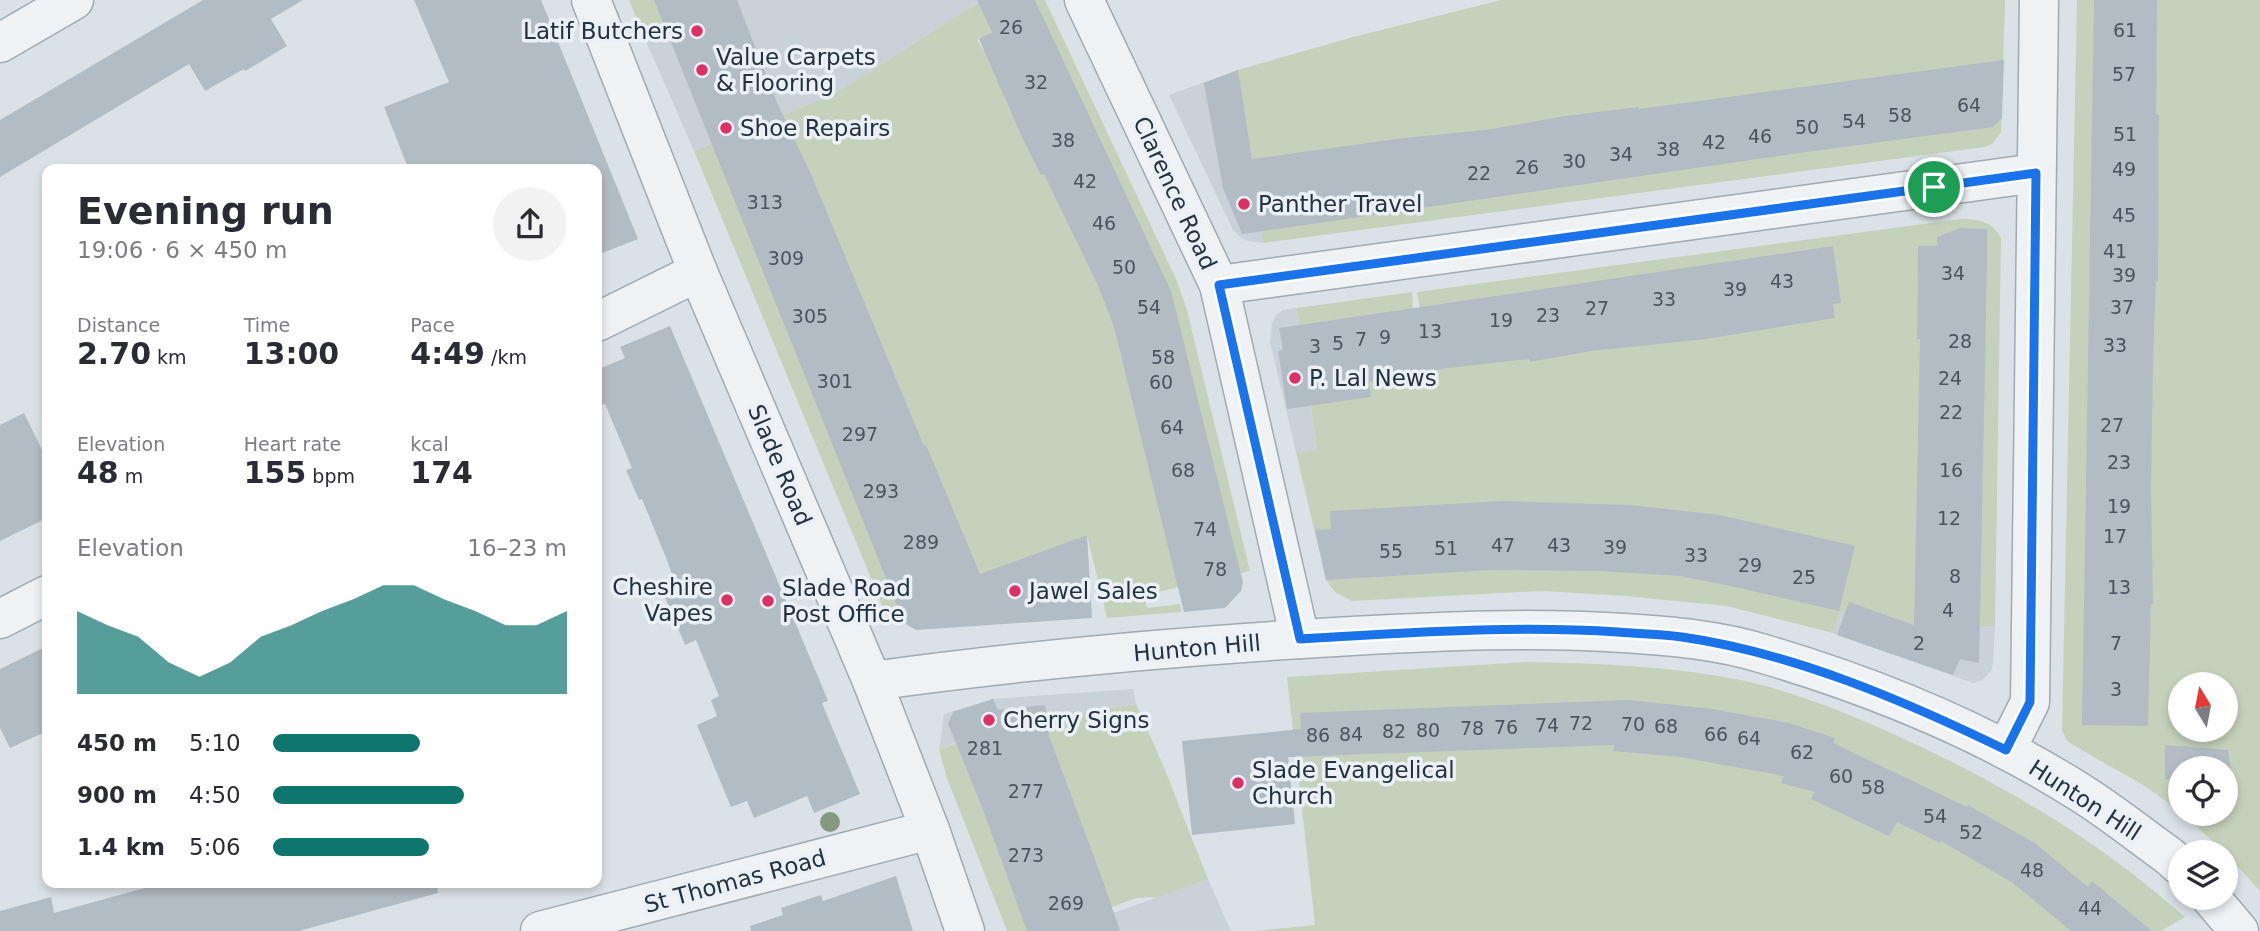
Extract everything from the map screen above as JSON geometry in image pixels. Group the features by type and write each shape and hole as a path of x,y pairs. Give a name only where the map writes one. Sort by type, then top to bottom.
{"street":[{"path":"0,43 74,0"},
{"name":"Slade Road","path":"591,0 698,272 872,681 930,830 965,931"},
{"name":"Clarence Road","path":"1084,0 1219,285 1300,639"},
{"path":"2006,750 2030,702 2039,0"},
{"path":"1219,285 2036,173"},
{"path":"602,319 698,272"},
{"path":"0,619 42,598"},
{"name":"Hunton Hill","path":"872,681 940,671 1300,639 1445,631 1560,629 1681,637 1762,653 1881,694 1943,720 2006,750 2081,793 2168,855"},
{"name":"St Thomas Road","path":"540,931 930,830"},
{"path":"2221,910 2239,931"}],"shaded area":[{"path":"728,0 982,0 838,92 694,151 643,34"},
{"path":"1238,70 1263,243 1248,241 1233,230 1169,95"},
{"path":"1297,308 1317,450 1296,452 1270,342 1272,323 1276,315 1283,310"},
{"path":"1840,611 1885,615 1902,620 1912,630 1914,621 1929,626 1995,626 1991,671 1982,680 1973,683 1837,635 1833,633"},
{"path":"1133,689 1136,704 1047,717 956,742 939,750 944,714 993,699"},
{"path":"1208,879 1231,931 1063,931"}],"green space":[{"path":"629,0 728,0 643,34"},
{"path":"982,0 992,32 977,40 983,50 1044,22 1035,0 1045,0 1176,279 1187,310 1250,571 1144,595 1147,608 1180,604 1181,612 1107,618 1087,535 885,612 694,151 838,92"},
{"path":"1501,0 2005,0 2001,132 1992,144 1985,147 1263,243 1238,70 1353,37"},
{"path":"2077,0 2260,0 2260,891 2238,867 2238,840 2212,840 2196,826 2238,826 2238,756 2168,756 2168,803 2138,782 2067,741 2062,730"},
{"path":"1960,219 1984,222 2001,238 1995,626 1929,626 1914,621 1912,631 1901,620 1886,615 1868,620 1840,611 1833,633 1727,606 1542,591 1352,601 1336,593 1326,580 1296,452 1317,449 1297,308 1412,292 1413,308 1427,353 1417,292"},
{"path":"1525,662 1661,668 1762,685 1861,720 1978,775 2050,816 2084,839 2152,889 2168,903 2168,910 2177,910 2185,917 2161,931 1256,931 1315,925 1287,677"},
{"path":"1136,704 1208,879 1159,897 1136,898 1048,931 1007,931 947,778 939,750 1003,725"}],"building":[{"path":"203,0 303,0 271,19 287,46 245,71 244,69 205,91 189,64 0,177 0,120"},
{"path":"414,0 541,0 638,239 602,253 602,164 407,164 384,107 449,82"},
{"path":"654,0 737,0 775,98 811,174 980,574 1087,535 1092,618 916,630 904,623"},
{"path":"977,0 1035,0 1171,291 1243,582 1241,591 1225,608 1184,612 1114,327 1099,288 1044,174 1041,175 1022,137 979,39 992,32"},
{"path":"2094,0 2157,0 2158,281 2153,362 2153,604 2148,726 2082,725"},
{"path":"2004,60 2002,118 1993,127 1242,234 1223,188 1204,83 1238,70 1252,159"},
{"path":"1960,228 1987,229 1987,267 1979,663 1960,659 1953,675 1837,635 1849,602 1914,625 1920,339 1917,339 1918,246 1937,246 1937,237"},
{"path":"1833,246 1841,303 1833,304 1835,318 1706,339 1591,351 1530,362 1529,359 1448,368 1369,382 1371,397 1287,409 1278,351 1283,350 1279,328"},
{"path":"670,326 828,701 822,703 860,794 814,813 807,796 754,818 747,801 731,807 697,725 717,716 711,700 719,696 696,640 685,645 659,583 673,577 642,499 639,500 626,470 632,468 605,404 602,406 602,368 625,358 620,347"},
{"path":"24,413 42,450 42,520 0,541 0,425"},
{"path":"1503,501 1631,505 1720,515 1855,546 1839,611 1680,576 1600,571 1491,570 1326,580 1315,530 1331,529 1330,511"},
{"path":"42,648 42,733 10,748 0,728 0,669"},
{"path":"993,699 998,710 1045,705 1049,736 1120,931 1027,931 982,807 948,724 953,712"},
{"path":"1628,700 1712,709 1789,723 1835,738 1833,743 1967,807 1968,805 2036,844 2088,887 2092,881 2152,931 2071,931 2013,883 1941,841 1940,843 1897,822 1889,836 1811,799 1815,792 1781,783 1784,776 1680,757 1613,751 1614,745 1288,757 1295,824 1192,835 1182,741 1301,729 1300,713"},
{"path":"2165,745 2228,750 2229,756 2168,756 2168,779 2165,779"},
{"path":"896,876 913,931 751,931 750,926 783,915 781,908 821,895 823,901"},
{"path":"145,888 437,888 438,893 299,931 0,931 0,911 51,897 54,913"}],"place":[{"name":"Latif Butchers","path":"697,31"},
{"name":"Value Carpets & Flooring","path":"702,70"},
{"name":"Shoe Repairs","path":"726,128"},
{"name":"Panther Travel","path":"1244,204"},
{"name":"P. Lal News","path":"1295,378"},
{"name":"Jawel Sales","path":"1015,591"},
{"name":"Cheshire Vapes","path":"727,600"},
{"name":"Slade Road Post Office","path":"768,601"},
{"name":"Cherry Signs","path":"989,720"},
{"name":"Slade Evangelical Church","path":"1238,783"}],"route":[{"path":"2036,173 2030,702 2006,750 1881,694 1762,653 1681,637 1560,629 1445,631 1300,639 1219,285 1934,187 2036,173"}]}
